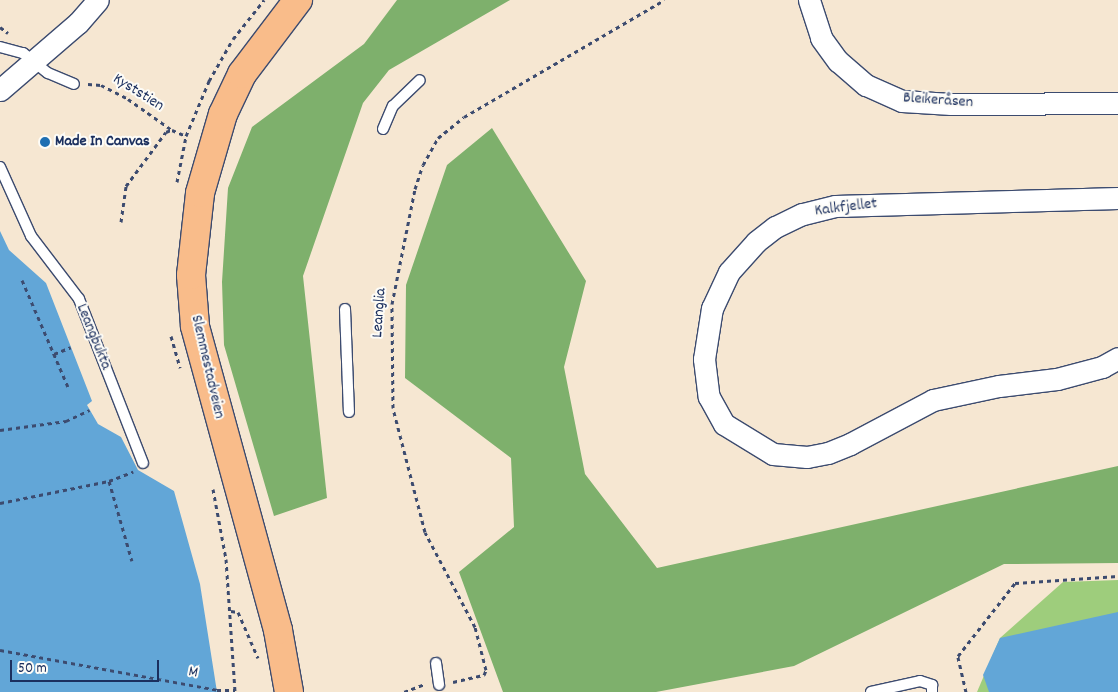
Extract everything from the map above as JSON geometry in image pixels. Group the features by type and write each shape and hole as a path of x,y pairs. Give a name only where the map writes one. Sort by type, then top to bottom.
{"main road":[{"name":"Slemmestadveien","path":"289,692 278,630 195,326 190,275 200,193 223,114 242,74 298,0"}],"street":[{"path":"0,90 36,62 98,0"},
{"name":"Bleikeråsen","path":"809,0 821,38 838,61 866,85 902,100 951,104 1118,103"},
{"name":"Kalkfjellet","path":"1118,198 835,206 802,214 775,227 756,242 729,272 712,308 704,359 709,397 724,424 773,454 807,457 828,453 850,444 933,400 999,386 1057,379 1102,367 1118,358"}],"lane":[{"path":"0,47 23,52 48,73 74,84"},
{"path":"383,129 393,106 420,80"},
{"name":"Leangbukta","path":"0,167 31,236 79,300 140,467"},
{"name":"Leanglia","path":"346,308 349,412"},
{"path":"436,663 439,685"},
{"path":"871,692 920,681 932,685 932,692"}],"path":[{"name":"Leanglia","path":"439,685 484,675 486,670 475,627 425,532 393,408 392,304 414,189 423,165 438,138 464,117 664,0"},
{"name":"Kyststien","path":"74,84 101,85 128,99 172,130 186,136"},
{"path":"121,222 126,186 166,132 172,130"},
{"path":"22,280 68,387"},
{"path":"54,354 71,347"},
{"path":"0,430 66,421 90,410"},
{"path":"0,503 109,481 140,467"},
{"path":"109,481 132,561"},
{"path":"966,692 958,656 1015,584 1118,576"},
{"path":"231,610 238,612 261,665"},
{"name":"M","path":"0,650 204,687 235,690"},
{"path":"404,692 421,684 439,685"}],"green space":[{"path":"397,0 510,0 389,70 363,103 303,276 327,498 274,516 224,345 222,282 228,188 252,127 364,44"},
{"path":"492,128 586,281 564,367 585,474 657,568 1118,466 1118,563 1004,564 794,666 656,692 503,692 459,572 514,527 511,458 405,378 406,285 447,165"},
{"path":"1118,580 1118,692 977,692 1000,638 1063,582"}],"water":[{"path":"0,231 9,250 46,283 92,401 87,405 98,424 121,437 138,470 174,491 200,584 217,692 0,692"},
{"path":"1118,612 1118,692 989,692 983,675 1000,638"}],"place":[{"name":"Made In Canvas","path":"45,142"}]}
